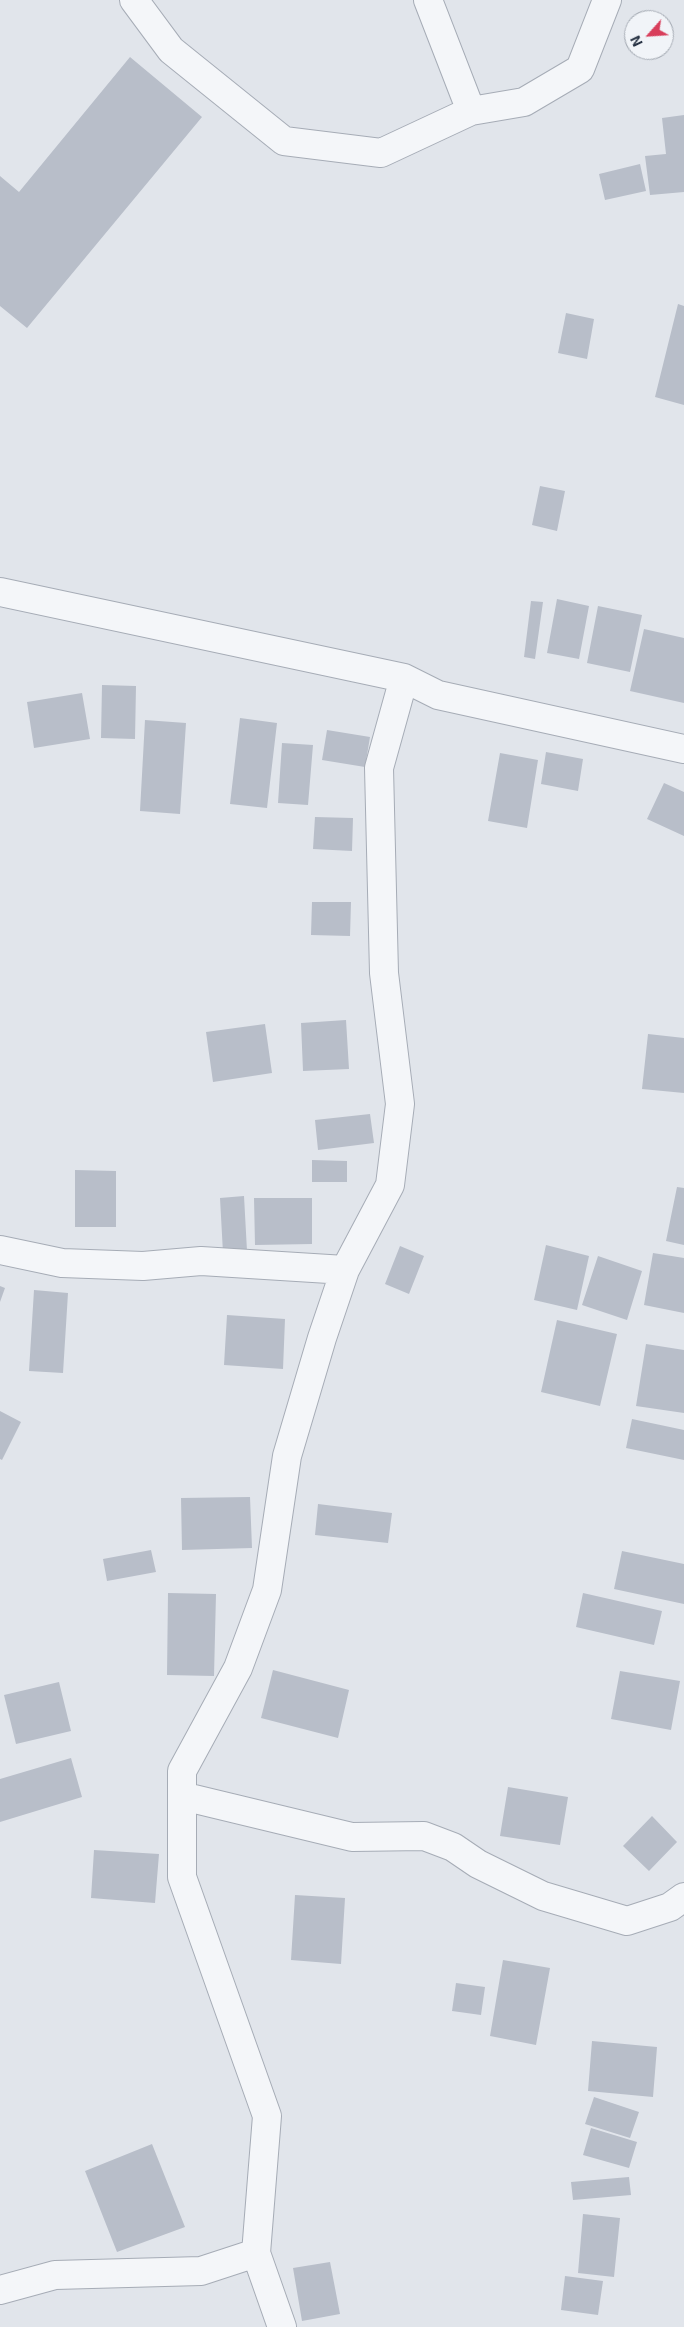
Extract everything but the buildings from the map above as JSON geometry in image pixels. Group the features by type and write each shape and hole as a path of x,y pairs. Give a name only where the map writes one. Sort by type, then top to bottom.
{"street":[{"path":"134,0 171,50 284,141 381,153 471,111 524,102 580,70 607,0"},
{"path":"428,0 471,111"},
{"path":"0,592 404,678 438,695 684,749"},
{"path":"282,2327 256,2253 267,2116 182,1877 182,1771 238,1668 267,1590 287,1456 345,1270 390,1185 400,1104 384,973 379,768 404,678"},
{"path":"0,1250 62,1264 143,1266 201,1261 345,1270"},
{"path":"182,1796 352,1837 424,1836 453,1847 478,1864 543,1896 627,1921 670,1907 684,1896"},
{"path":"0,2290 55,2275 200,2271 256,2253"}]}
